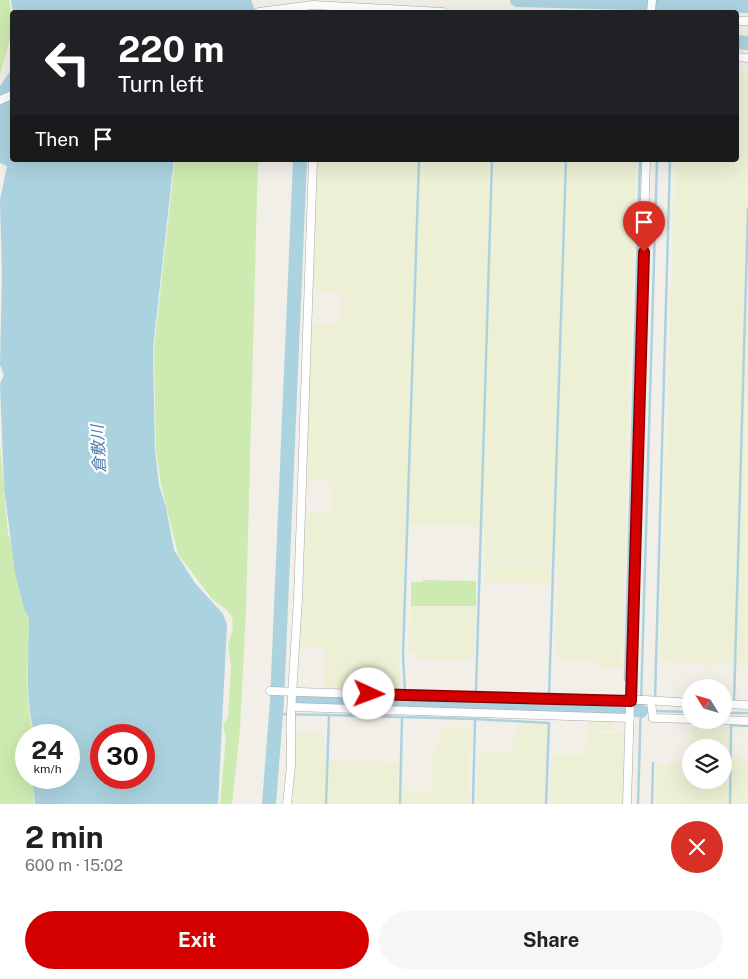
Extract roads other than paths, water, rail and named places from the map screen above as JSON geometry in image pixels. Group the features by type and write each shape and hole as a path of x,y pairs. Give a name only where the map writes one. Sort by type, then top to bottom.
{"street":[{"path":"271,10 295,6 398,10"},
{"path":"287,804 291,766 292,712 289,692 314,162"},
{"path":"627,804 630,718 641,701 646,162"},
{"path":"270,691 682,703"},
{"path":"641,701 653,718 682,719"},
{"path":"732,704 748,705"},
{"path":"292,712 630,718"},
{"path":"732,720 748,720"}],"water":[{"path":"11,0 251,0 256,10 13,10"},
{"name":"倉敷川","path":"10,71 10,162 174,162 153,349 155,449 159,485 166,507 174,550 195,583 223,614 227,625 218,804 35,804 33,789 80,789 80,724 32,724 30,711 29,619 24,609 15,573 4,488 0,384 4,375 0,365 2,273 0,200 7,166 0,163 0,86"}],"waterway":[{"path":"517,0 748,6"},
{"path":"688,5 690,1"},
{"path":"739,42 748,43"},
{"path":"269,804 277,701 300,162"},
{"path":"405,692 403,656 419,162"},
{"path":"476,691 492,162"},
{"path":"549,696 566,162"},
{"path":"625,680 640,162"},
{"path":"638,804 657,162"},
{"path":"655,698 670,162"},
{"path":"734,701 748,209"},
{"path":"402,704 406,698"},
{"path":"297,701 626,710"},
{"path":"475,706 476,702"},
{"path":"637,710 641,711"},
{"path":"655,711 682,712"},
{"path":"732,713 748,713"},
{"path":"276,714 329,715 326,804"},
{"path":"329,715 475,719 473,804"},
{"path":"400,804 402,718"},
{"path":"475,719 549,723 546,804"},
{"path":"730,804 731,725 748,726"},
{"path":"652,804 653,763"}]}
